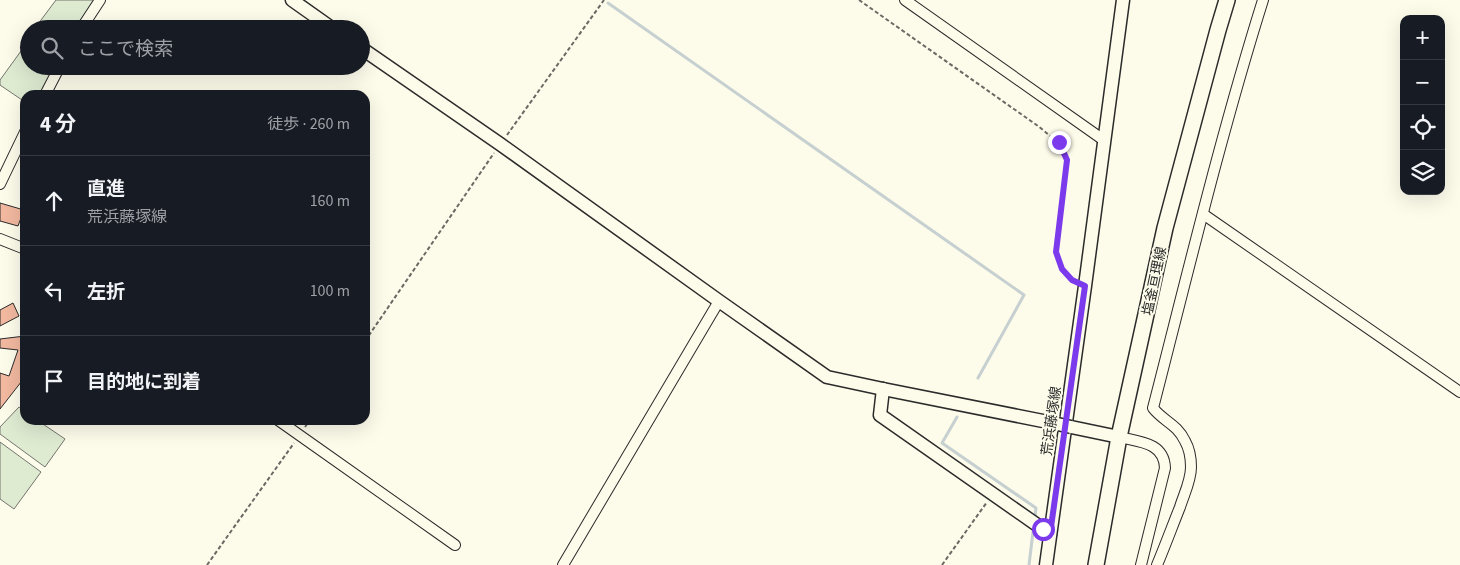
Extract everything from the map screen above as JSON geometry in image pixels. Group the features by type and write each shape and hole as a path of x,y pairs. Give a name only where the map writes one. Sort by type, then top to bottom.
{"main road":[{"name":"塩釜亘理線","path":"1096,565 1119,437 1165,228 1227,0"}],"street":[{"path":"87,20 100,0"},
{"path":"292,0 321,20"},
{"path":"905,0 1104,141 1123,0"},
{"path":"1157,565 1189,483 1191,468 1186,442 1179,431 1159,416 1153,408 1203,214 1262,0"},
{"path":"370,54 500,144 827,377 1119,437 1149,444 1159,450 1165,460 1165,468 1141,565"},
{"path":"48,90 55,75"},
{"name":"荒浜藤塚線","path":"1046,565 1104,141"},
{"path":"0,184 20,142"},
{"path":"1203,214 1460,392"},
{"path":"0,239 20,247"},
{"path":"563,565 718,301"},
{"path":"884,390 880,415 1050,534"},
{"path":"285,425 455,544"}],"path":[{"path":"370,333 500,144 604,0"},
{"path":"859,0 1059,142 1067,160 1056,252 1062,269 1072,280 1085,284"},
{"path":"207,565 306,425"},
{"path":"942,565 992,494"}],"green space":[{"path":"56,0 105,0 92,20 41,20"},
{"path":"20,52 20,75 56,75 49,90 20,90 20,99 0,85 0,80"},
{"path":"19,407 20,425 44,425 65,439 45,467 0,434 0,427"},
{"path":"0,442 41,472 14,509 0,499"}],"building":[{"path":"0,203 20,209 18,226 0,221"},
{"path":"13,303 19,316 0,326 0,310"},
{"path":"20,337 20,383 0,409 0,373 9,376 18,350 0,348 0,339"}],"waterway":[{"path":"608,3 1024,295 978,378"},
{"path":"957,417 942,443 1036,508 1035,516"},
{"path":"1029,565 1033,532"}],"route":[{"path":"1043,529 1050,534 1085,286 1072,280 1062,269 1056,252 1067,160 1059,142"}]}
